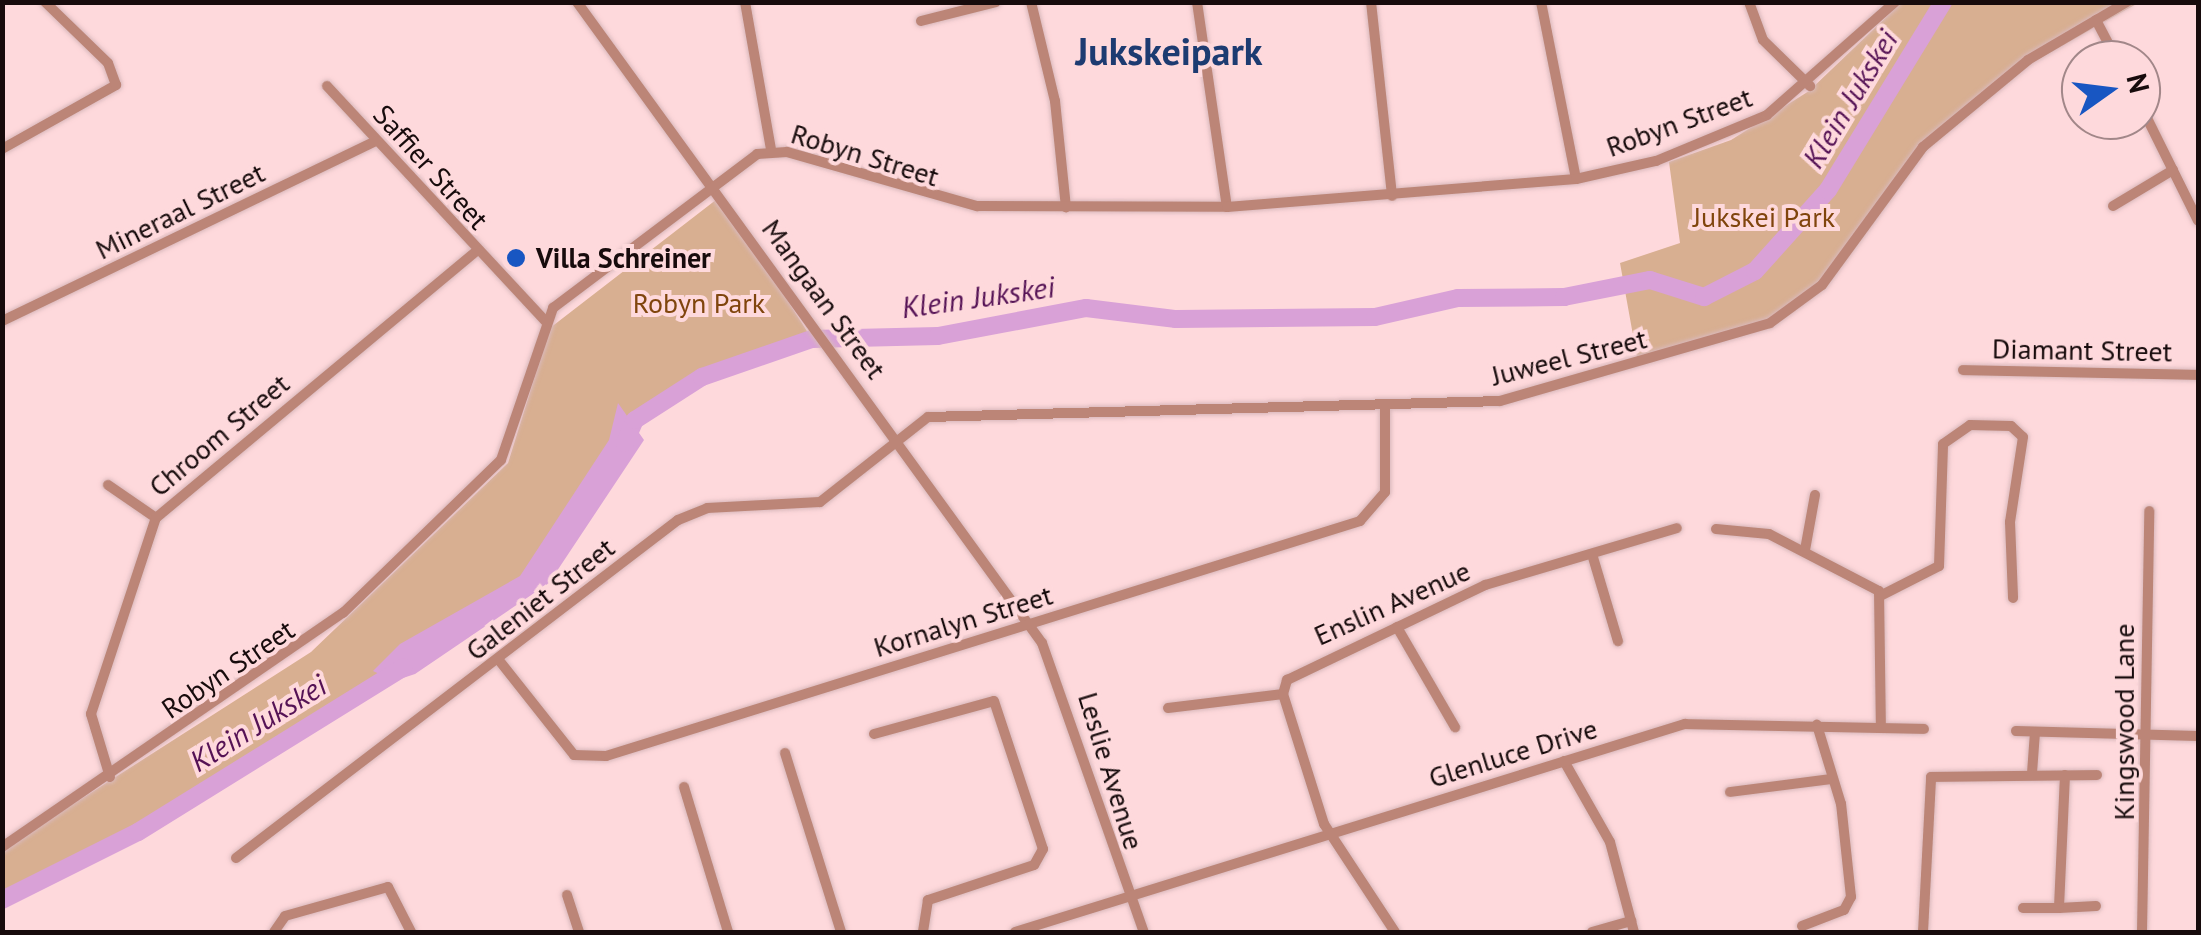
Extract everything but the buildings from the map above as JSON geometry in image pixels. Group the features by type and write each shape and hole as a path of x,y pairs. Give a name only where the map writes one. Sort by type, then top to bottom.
{"street":[{"path":"2,149 109,96 116,80 108,63 45,2"},
{"name":"Mangaan Street","path":"578,2 714,184 896,444 1031,624"},
{"path":"746,2 771,150"},
{"path":"921,20 996,2"},
{"path":"1031,2 1055,101 1066,208"},
{"path":"1197,2 1227,208"},
{"path":"1371,2 1392,196"},
{"path":"1541,2 1576,179"},
{"path":"1748,2 1763,40 1810,86"},
{"name":"Robyn Street","path":"2,847 313,638 494,469 515,434 545,320 714,184 771,150 947,202 1066,208 1227,208 1576,179 1715,139 1810,86 1895,2"},
{"name":"Juweel Street","path":"896,444 928,417 950,414 1385,405 1522,397 1785,316 1822,284 1923,147 2028,60 2127,2"},
{"path":"2096,20 2106,40"},
{"name":"Saffier Street","path":"327,86 545,320"},
{"path":"2159,140 2198,221"},
{"name":"Mineraal Street","path":"2,321 376,141"},
{"path":"2113,206 2174,170"},
{"name":"Chroom Street","path":"110,776 91,714 156,518 477,251"},
{"name":"Diamant Street","path":"1964,370 2198,375"},
{"name":"Kornalyn Street","path":"498,660 571,752 588,759 1031,624 1371,514 1386,488 1385,405"},
{"path":"1882,595 1939,566 1943,444 1970,425 2015,428 2023,437 2010,522 2013,598"},
{"name":"Galeniet Street","path":"236,858 692,512 814,504 896,444"},
{"path":"108,486 156,518"},
{"path":"1805,550 1815,495"},
{"name":"Kingswood Lane","path":"2142,932 2149,511"},
{"name":"Enslin Avenue","path":"1283,694 1296,671 1485,585 1677,528"},
{"path":"1716,528 1762,532 1805,550 1882,595"},
{"path":"1592,554 1618,641"},
{"path":"1881,726 1882,595"},
{"name":"Leslie Avenue","path":"1031,624 1066,702 1127,898 1144,932"},
{"path":"1397,626 1455,727"},
{"path":"1168,708 1283,694 1331,834 1395,932"},
{"path":"874,734 994,701 1043,849 1034,865 928,900 924,932"},
{"name":"Glenluce Drive","path":"1016,932 1691,722 1924,728"},
{"path":"1802,926 1850,903 1832,780 1817,724"},
{"path":"2016,732 2198,736"},
{"path":"2032,774 2035,732"},
{"path":"784,753 841,932"},
{"path":"1564,760 1608,837 1632,927 1592,932"},
{"path":"2059,908 2065,775"},
{"path":"1922,932 1929,780 2097,775"},
{"path":"1730,792 1832,780"},
{"path":"684,787 728,932"},
{"path":"274,932 285,916 388,888 411,932"},
{"path":"567,895 579,932"},
{"path":"2023,908 2096,906"}],"green space":[{"name":"Jukskei Park","path":"1901,3 2138,3 2072,40 2061,40 2061,46 2014,73 1935,138 1835,267 1774,321 1638,363 1620,263 1680,243 1669,162 1731,140 1809,91"},
{"name":"Robyn Park","path":"721,196 812,339 702,377 635,420 536,580 138,832 3,900 3,849 311,652 508,463 550,328"}],"shaded area":[{"path":"618,403 644,440 549,583 415,674 394,681 373,671 400,644 520,576 609,440"}],"waterway":[{"name":"Klein Jukskei","path":"625,443 635,420 702,377 812,339 938,336 1086,308 1176,319 1375,317 1458,298 1564,297 1650,280 1704,297 1755,271 1828,190 1943,2"},
{"name":"Klein Jukskei","path":"2,900 138,832 403,668"}],"place":[{"name":"Villa Schreiner","path":"516,258"}],"district":[{"name":"Jukskeipark","path":"1169,51"}]}
